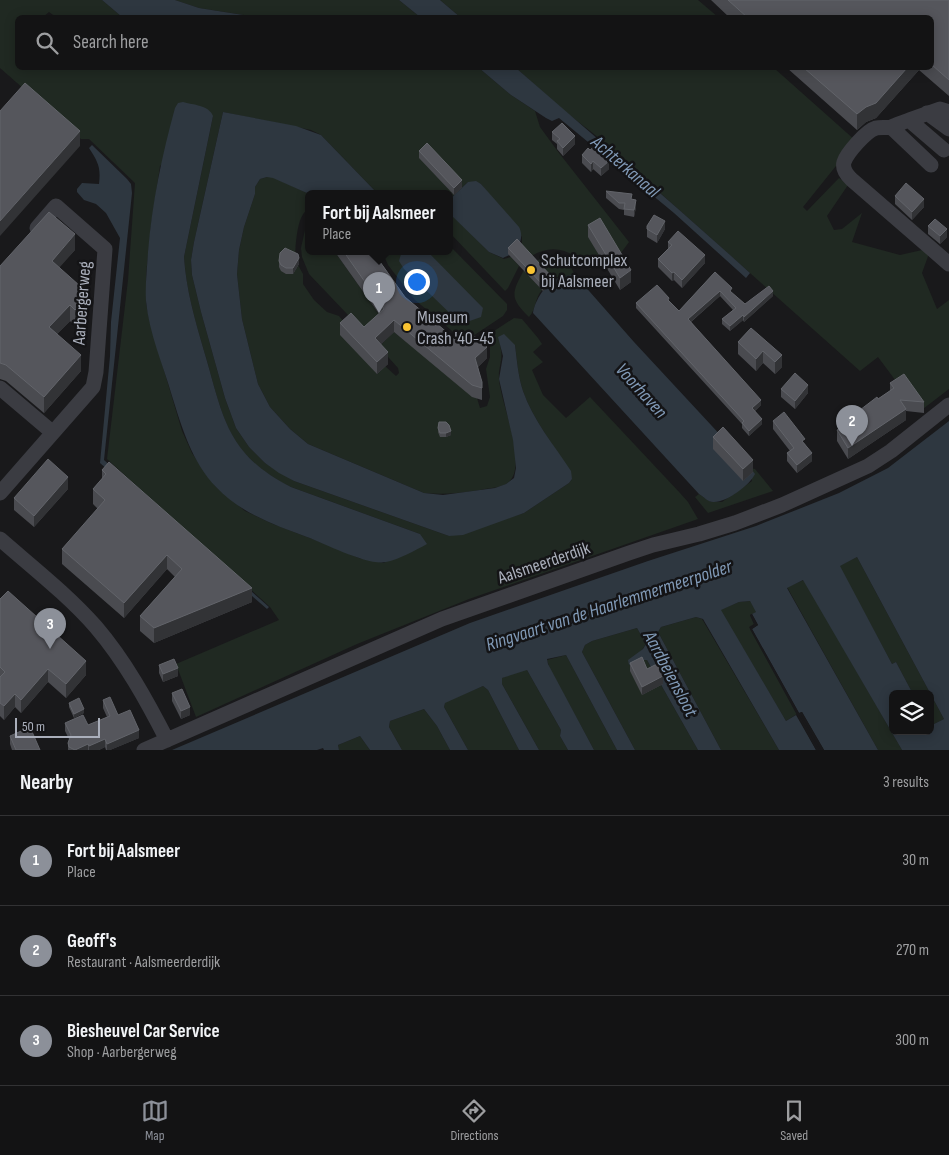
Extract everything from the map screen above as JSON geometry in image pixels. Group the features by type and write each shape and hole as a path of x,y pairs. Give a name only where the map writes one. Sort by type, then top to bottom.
{"street":[{"path":"949,112 945,109 940,109 891,127 875,128 863,137 844,162 846,173 949,264"},
{"path":"927,113 949,129"},
{"path":"909,120 944,150"},
{"path":"891,127 931,165"},
{"name":"Aarbergerweg","path":"0,492 94,387 105,248 56,206 25,241"},
{"path":"0,388 52,432"},
{"name":"Aalsmeerderdijk","path":"144,750 442,619 653,545 699,534 769,511 868,466 949,405"},
{"path":"0,539 64,595 96,627 132,676 167,740"}],"shaded area":[{"path":"0,0 102,0 120,15 53,15 49,12 45,15 15,15 15,70 481,70 511,95 535,111 540,127 629,242 618,257 600,228 588,235 602,261 590,269 576,257 561,250 545,250 528,258 519,246 522,243 522,237 481,184 468,182 453,196 453,190 374,190 321,135 311,130 223,112 191,260 192,275 201,312 225,398 236,428 249,447 265,463 294,481 449,536 524,513 569,483 572,479 528,403 520,380 515,345 500,345 499,379 512,435 516,465 513,476 506,484 459,493 424,493 308,444 290,429 270,407 258,384 242,319 237,274 239,250 244,227 255,194 255,187 260,179 273,177 305,192 305,212 298,228 294,271 298,265 303,274 303,284 314,300 327,312 339,316 377,374 385,366 396,376 399,373 398,368 378,347 394,332 477,398 480,408 487,406 490,397 486,369 490,357 491,333 514,318 522,319 542,344 533,352 543,362 532,370 543,395 566,418 590,397 688,502 698,519 469,599 357,644 196,717 176,664 279,620 270,607 107,459 128,280 135,183 89,139 81,139 0,68","holes":["213,116 184,257 191,305 216,394 222,413 239,447 269,475 291,487 420,534 384,563 359,558 245,511 216,487 192,453 182,431 150,323 146,303 146,275 160,166"]},
{"path":"175,0 399,0 418,15 243,15 199,8"},
{"path":"440,0 698,0 716,15 458,15"},
{"path":"518,70 776,70 856,141 803,207 807,211 839,178 848,185 827,216 834,230 842,229 862,213 852,242 900,255 931,248 922,273 937,309 949,300 949,389 919,412 878,357 860,371 594,134 563,110"},
{"path":"453,215 489,252 504,259 511,257 519,266 505,291 453,236"},
{"path":"305,230 305,255 337,255 384,321 368,336 309,274 302,257 301,248"},
{"path":"453,249 507,304 507,310 503,316 467,340 460,339 415,300 388,265 385,258 386,255 404,255 442,268 431,255 453,255"},
{"path":"548,256 557,256 567,260 575,275 556,277 551,282 531,263"},
{"path":"524,270 542,290 529,317 518,305 514,295"},
{"path":"750,468 755,469 773,491 708,513 695,497 699,494 711,502 722,502 752,481"},
{"path":"857,557 928,690 911,690 896,662 892,664 839,566"},
{"path":"804,580 889,727 889,735 893,735 902,750 878,750 787,587"},
{"path":"750,601 757,612 750,615 754,624 749,627 797,714 786,721 720,610 739,602"},
{"path":"696,617 702,619 779,750 721,750 658,632 661,627"},
{"path":"637,628 646,644 630,664 647,660 698,750 635,750 582,652 585,645 592,641"},
{"path":"566,655 617,750 594,750 550,669 547,660"},
{"path":"521,670 527,670 561,730 560,736 568,750 539,750 502,684 502,678"},
{"path":"483,686 488,690 519,750 468,750 444,707 445,702"},
{"path":"934,700 944,719 934,724"},
{"path":"424,709 437,726 450,750 402,750 389,727 390,721"},
{"path":"360,736 370,750 339,750 338,745"}],"water":[{"path":"102,0 175,0 199,8 243,15 120,15"},
{"path":"399,0 440,0 458,15 418,15"},
{"name":"Achterkanaal","path":"481,70 518,70 750,273 746,278 674,213 559,118 552,121 511,95"},
{"path":"183,102 204,108 211,112 213,116 184,257 194,316 222,413 230,430 239,446 252,461 291,487 420,534 427,544 412,552 386,562 369,561 270,523 247,511 225,496 200,467 194,456 157,349 150,325 146,295 150,234 158,179 175,108 178,103"},
{"path":"223,112 296,126 321,135 374,190 305,190 305,192 267,177 260,179 255,187 255,194 244,227 239,250 237,274 242,319 258,384 270,407 290,429 308,444 424,493 443,495 495,488 506,484 514,478 516,468 513,440 499,379 503,356 498,337 504,334 515,345 520,380 527,402 571,471 572,479 569,483 524,513 463,535 449,536 294,481 279,473 265,463 249,447 236,428 225,398 192,275 191,260"},
{"path":"92,145 127,179 131,184 132,193 104,460 269,607 267,609 100,463 110,356 111,322 120,238 106,213 96,204 84,200 77,192 82,183 99,184 100,173 98,165 89,148"},
{"path":"476,181 481,184 519,227 521,234 520,242 517,249 510,255 503,258 489,252 453,217 453,196 468,182"},
{"path":"401,255 431,255 483,308 481,317 464,323 458,321 404,269 399,261"},
{"name":"Voorhaven","path":"575,275 634,342 750,467 755,474 743,488 718,502 709,501 699,494 533,313 545,288 554,280"},
{"path":"949,421 949,750 902,750 893,735 934,735 934,724 944,719 934,700 934,690 928,690 857,557 840,566 892,664 896,662 911,690 889,690 889,728 803,580 787,588 878,750 824,750 802,712 799,713 752,629 758,625 752,614 756,612 750,601 739,602 721,610 786,721 796,715 816,750 779,750 703,619 696,617 661,627 658,632 721,750 698,750 647,660 641,660 629,665 628,660 643,649 646,644 637,628 592,641 585,645 582,652 635,750 617,750 566,655 547,659 548,664 594,750 568,750 560,736 561,730 527,670 502,678 502,684 539,750 519,750 488,690 483,686 445,703 444,707 468,750 450,750 437,726 424,709 390,721 389,727 402,750 370,750 360,736 338,745 339,750 324,750 323,748 317,750 172,750 470,623 648,561 756,526 839,493 888,468"}],"pier":[{"path":"752,614 758,625 752,629 799,713 802,712 824,750 821,750 801,715 799,715 819,750 816,750 750,629 754,624 750,615"}],"building":[{"path":"728,0 949,0 949,80 934,67 934,15 745,15"},
{"path":"806,70 905,70 876,103 866,107 857,114"},
{"path":"25,83 80,131 0,221 0,111"},
{"path":"562,123 575,136 563,148 557,141 560,139 552,132"},
{"path":"427,143 462,180 454,188 419,151"},
{"path":"595,146 609,161 601,168 593,161 591,164 582,155 588,148 590,150"},
{"path":"906,183 924,199 912,212 895,196"},
{"path":"606,191 632,194 631,199 636,200 634,210 624,209 625,203 619,203"},
{"path":"49,212 75,234 52,261 89,294 75,310 70,305 49,327 81,355 44,397 6,365 0,363 0,266"},
{"path":"654,215 665,221 657,235 647,229"},
{"path":"600,218 631,270 620,278 588,225"},
{"path":"935,219 947,229 940,236 928,226"},
{"path":"678,231 705,255 682,280 658,259 672,245 668,242"},
{"path":"517,239 552,277 543,285 508,248"},
{"path":"285,248 298,254 299,258 293,268 286,268 279,261 280,253"},
{"path":"346,255 375,255 405,297 462,345 474,336 487,347 475,358 482,388 472,385 394,320 375,338 388,352 377,362 340,323 351,313 364,327 384,309"},
{"path":"715,272 732,288 730,291 745,304 769,286 773,291 744,317 743,315 730,326 722,319 736,308 720,291 688,319 761,400 752,408 762,419 749,431 742,423 744,421 636,303 657,285 679,311"},
{"path":"751,328 782,355 775,362 763,351 756,359 738,342"},
{"path":"795,373 808,385 795,401 781,389"},
{"path":"904,374 924,402 900,400 906,409 848,448 837,430 846,424 848,427 864,417 860,410 877,397 878,399 894,388 890,383"},
{"path":"784,412 805,439 802,441 812,453 797,465 787,453 794,448 773,421"},
{"path":"439,422 446,422 451,431 440,433 438,428"},
{"path":"723,427 753,460 743,469 713,437"},
{"path":"48,459 68,477 34,516 14,498"},
{"path":"109,462 252,588 154,628 140,616 182,569 167,555 124,603 62,549 105,500 93,489 106,474 102,470"},
{"path":"8,591 86,661 66,684 48,669 21,700 15,694 4,706 0,703 0,677 5,672 0,667 0,599"},
{"path":"642,657 647,669 657,664 663,676 642,687 630,663"},
{"path":"174,659 178,668 163,674 159,665"},
{"path":"182,689 190,707 181,711 172,693"},
{"path":"110,697 118,715 130,710 139,730 107,744 105,739 75,750 69,747 68,743 71,735 65,723 83,715 88,725 110,716 103,700"},
{"path":"79,698 84,709 74,714 69,703"},
{"path":"30,727 40,750 16,750 10,736"}],"place":[{"name":"Schutcomplex bij Aalsmeer","path":"531,270"},
{"name":"Fort bij Aalsmeer","path":"379,313"},
{"name":"Museum Crash '40-45","path":"407,327"},
{"name":"Geoff's","path":"852,446"},
{"name":"Biesheuvel Car Service","path":"50,649"}],"water label":[{"name":"Ringvaart van de Haarlemmermeerpolder","path":"609,606"},
{"name":"Aardbeiensloot","path":"670,674"}]}
